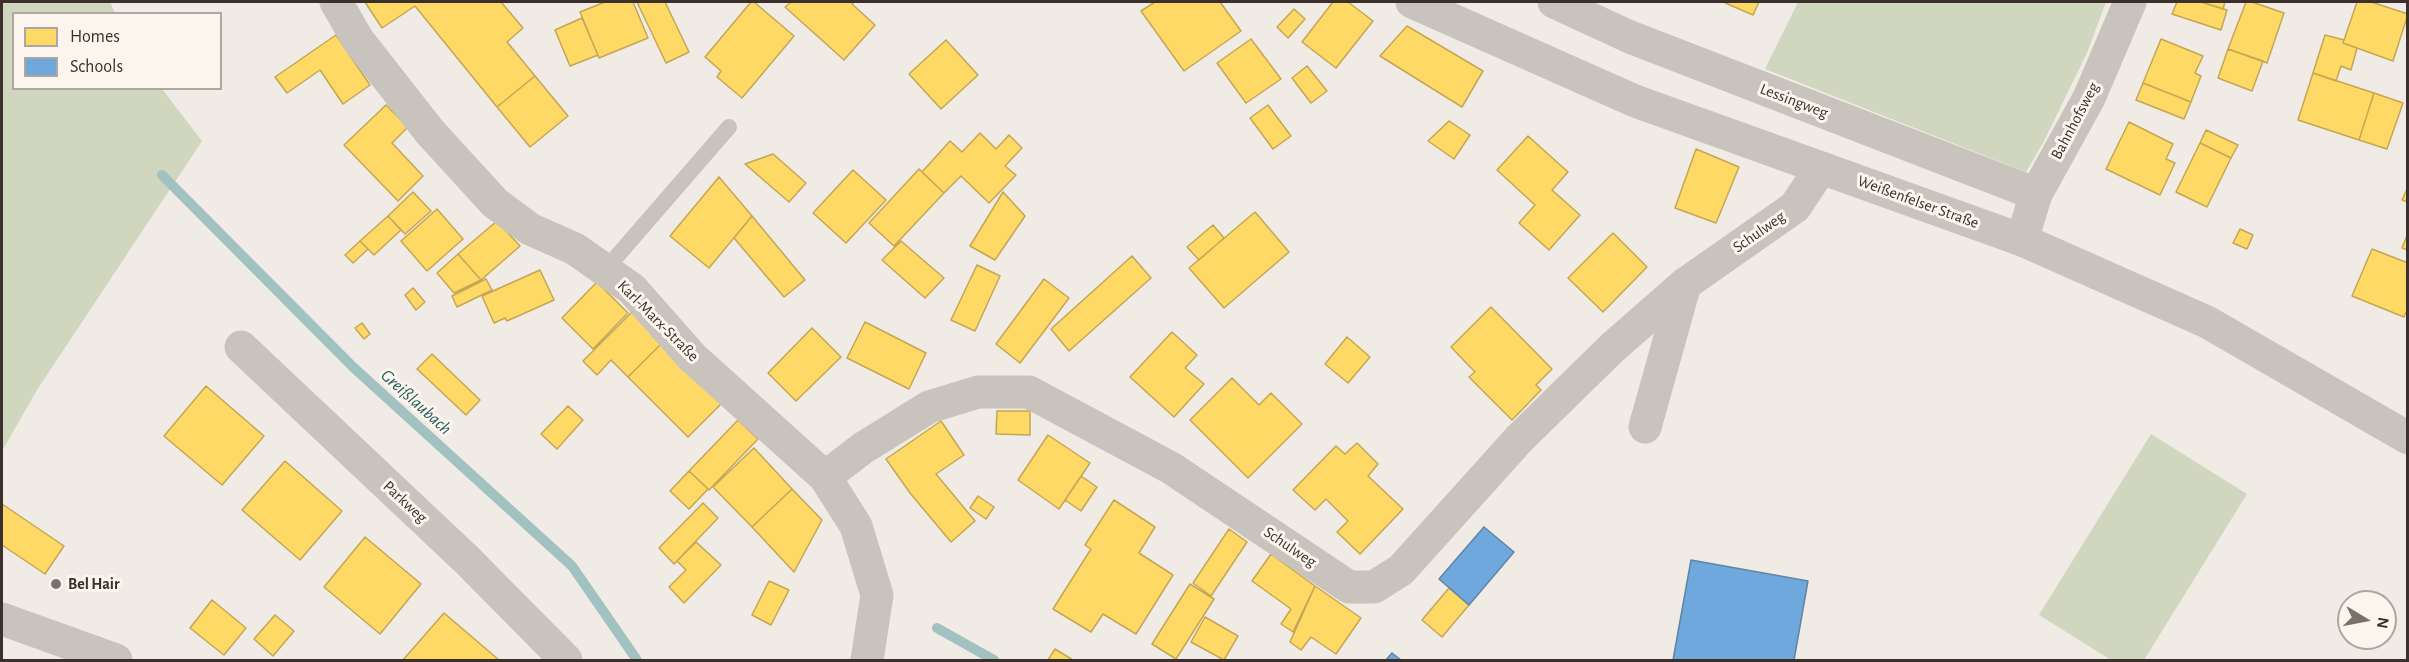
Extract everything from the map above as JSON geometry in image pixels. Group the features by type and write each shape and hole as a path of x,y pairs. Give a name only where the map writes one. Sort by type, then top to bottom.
{"street":[{"name":"Karl-Marx-Straße","path":"336,2 372,59 430,132 495,203 530,229 575,249 632,289 692,357 825,477 856,526 877,595 867,660"},
{"name":"Weißenfelser Straße","path":"1412,2 1635,101 2022,240 2207,322 2408,438"},
{"name":"Lessingweg","path":"1554,2 1630,38 2036,194"},
{"name":"Bahnhofsweg","path":"2022,240 2036,194 2089,98 2130,2"},
{"name":"Schulweg","path":"825,477 863,448 929,407 978,392 1029,392 1171,468 1349,587 1374,587 1401,570 1520,439 1612,348 1685,284 1795,207 1821,168"},
{"path":"1645,427 1685,284"},
{"name":"Parkweg","path":"241,347 467,560 566,660"},
{"path":"2,620 116,660"}],"lane":[{"path":"605,270 729,127"}],"green space":[{"path":"2,2 110,2 115,12 12,12 12,90 163,90 202,141 37,390 2,451"},
{"path":"1798,2 2106,2 2087,53 2044,141 2026,172 1765,69"},
{"path":"2151,434 2247,494 2144,660 2111,660 2039,615"}],"building: Homes":[{"path":"365,2 501,2 523,28 507,42 535,76 497,107 415,6 382,28"},
{"path":"605,2 633,2 648,38 599,58 580,12"},
{"path":"637,2 665,2 689,52 666,63"},
{"path":"751,2 754,2 794,36 742,98 717,77 721,71 705,57"},
{"path":"791,2 854,2 852,4 875,25 844,60 785,7"},
{"path":"1155,2 1220,2 1241,31 1184,71 1141,11"},
{"path":"1333,2 1348,2 1373,21 1336,68 1302,42"},
{"path":"1723,2 1759,2 1753,15"},
{"path":"2177,2 2201,2 2227,10 2221,30 2172,14"},
{"path":"2201,2 2225,2 2223,9"},
{"path":"2246,2 2284,13 2267,63 2228,49"},
{"path":"2357,2 2371,2 2408,14 2393,61 2343,43"},
{"path":"1294,9 1305,19 1288,38 1277,27"},
{"path":"582,18 598,55 570,66 555,30"},
{"path":"1407,26 1483,71 1462,107 1380,56"},
{"path":"336,35 370,85 343,104 320,70 287,93 275,77"},
{"path":"2325,35 2344,40 2343,43 2357,48 2351,70 2341,66 2336,81 2313,73"},
{"path":"1251,39 1281,79 1246,103 1217,63"},
{"path":"2161,39 2203,56 2195,73 2201,76 2191,102 2143,83"},
{"path":"946,40 978,75 941,109 909,74"},
{"path":"2228,49 2263,61 2252,91 2218,78"},
{"path":"1307,66 1327,91 1311,103 1292,78"},
{"path":"2313,73 2374,93 2359,140 2298,120"},
{"path":"535,76 568,116 530,147 497,107"},
{"path":"2143,83 2191,102 2184,119 2136,100"},
{"path":"2374,93 2403,103 2387,149 2359,140"},
{"path":"386,105 408,127 392,143 423,176 398,201 344,145"},
{"path":"1268,105 1291,136 1273,149 1250,118"},
{"path":"1449,121 1470,135 1454,159 1428,141"},
{"path":"2129,122 2173,144 2166,159 2175,163 2160,195 2106,169"},
{"path":"2206,130 2238,145 2231,158 2200,143"},
{"path":"980,133 996,149 1009,135 1022,148 1005,166 1016,175 989,203 961,176 944,193 922,172 950,141 962,152"},
{"path":"1528,136 1568,172 1552,190 1580,215 1549,250 1519,223 1535,205 1497,170"},
{"path":"2200,143 2231,158 2207,207 2176,192"},
{"path":"1696,149 1739,167 1716,223 1675,208"},
{"path":"773,154 806,183 789,202 745,164"},
{"path":"919,169 944,193 894,246 869,223"},
{"path":"853,170 886,200 846,243 813,213"},
{"path":"719,177 752,216 709,268 670,236"},
{"path":"2408,187 2408,202 2402,200"},
{"path":"413,192 431,211 405,234 388,216"},
{"path":"1003,192 1025,216 995,260 970,246"},
{"path":"437,209 463,239 427,271 401,241"},
{"path":"1255,212 1289,252 1224,308 1189,268"},
{"path":"388,216 401,230 374,255 360,241"},
{"path":"752,216 805,280 784,297 734,238"},
{"path":"497,221 520,246 481,280 458,254"},
{"path":"1213,225 1224,238 1199,260 1187,247"},
{"path":"2240,229 2253,235 2247,249 2233,243"},
{"path":"1613,233 1647,267 1603,312 1568,278"},
{"path":"2408,233 2408,250 2402,248"},
{"path":"360,241 368,249 353,263 345,255"},
{"path":"901,241 944,278 925,298 882,260"},
{"path":"2372,249 2408,263 2408,308 2404,317 2352,296"},
{"path":"458,254 481,280 454,293 437,273"},
{"path":"1132,256 1151,278 1069,351 1051,329"},
{"path":"977,265 1000,276 975,331 951,320"},
{"path":"540,270 554,300 507,321 505,318 494,323 482,296"},
{"path":"486,279 492,290 457,307 452,296"},
{"path":"1044,279 1069,298 1020,363 996,344"},
{"path":"597,282 628,313 593,349 562,318"},
{"path":"413,288 425,302 416,310 405,295"},
{"path":"1491,307 1552,369 1536,385 1541,390 1512,420 1469,377 1475,372 1451,347"},
{"path":"632,312 662,343 628,377 611,360 597,375 583,361"},
{"path":"865,322 926,353 909,389 847,358"},
{"path":"362,323 370,334 364,339 355,328"},
{"path":"812,328 841,357 796,401 768,373"},
{"path":"1172,332 1197,355 1185,368 1204,384 1174,417 1130,377"},
{"path":"1347,337 1370,357 1348,383 1325,364"},
{"path":"662,343 723,402 688,437 628,377"},
{"path":"432,354 480,400 466,415 417,369"},
{"path":"1232,378 1259,405 1271,393 1302,424 1248,478 1190,420"},
{"path":"206,386 264,436 222,485 164,436"},
{"path":"568,406 583,420 557,449 541,434"},
{"path":"997,411 1030,411 1030,435 996,434"},
{"path":"738,420 758,439 709,490 689,471"},
{"path":"941,421 964,455 936,474 975,521 951,542 910,493 886,459"},
{"path":"1048,435 1090,463 1059,509 1018,480"},
{"path":"1357,443 1378,464 1368,476 1403,509 1360,554 1337,532 1348,521 1326,499 1315,510 1293,490 1336,446 1345,454"},
{"path":"754,448 792,489 752,527 713,487"},
{"path":"285,461 342,511 300,560 242,510"},
{"path":"689,471 708,489 689,509 670,491"},
{"path":"1081,476 1097,487 1081,511 1065,500"},
{"path":"792,489 822,520 794,572 752,527"},
{"path":"978,496 994,507 986,519 970,508"},
{"path":"1114,500 1155,527 1139,553 1173,575 1136,634 1103,614 1091,632 1053,609 1091,549 1085,545"},
{"path":"703,503 718,518 674,564 659,548"},
{"path":"2,504 64,546 45,574 2,545"},
{"path":"1229,529 1247,542 1211,596 1193,583"},
{"path":"365,537 421,584 380,634 324,587"},
{"path":"696,542 721,565 684,603 669,587 686,570 677,561"},
{"path":"1271,554 1315,586 1293,632 1281,624 1291,609 1252,581"},
{"path":"769,581 789,590 771,625 752,615"},
{"path":"1190,584 1214,599 1176,659 1152,644"},
{"path":"1315,586 1361,618 1336,654 1311,637 1301,650 1290,642"},
{"path":"1449,588 1469,605 1442,637 1422,620"},
{"path":"212,600 246,628 224,655 190,628"},
{"path":"444,613 499,660 403,660"},
{"path":"275,615 294,631 273,656 254,639"},
{"path":"1205,617 1238,636 1224,660 1191,642"},
{"path":"1055,649 1073,660 1048,660"}],"building: Schools":[{"path":"1484,527 1514,552 1469,605 1439,579"},
{"path":"1691,560 1808,581 1794,660 1673,660"},
{"path":"1392,653 1401,660 1386,660"}],"waterway":[{"name":"Greißlaubach","path":"162,175 353,367 572,566 637,660"},
{"name":"Greißlaubach","path":"937,628 994,660"}],"place":[{"name":"Bel Hair","path":"56,584"}]}
